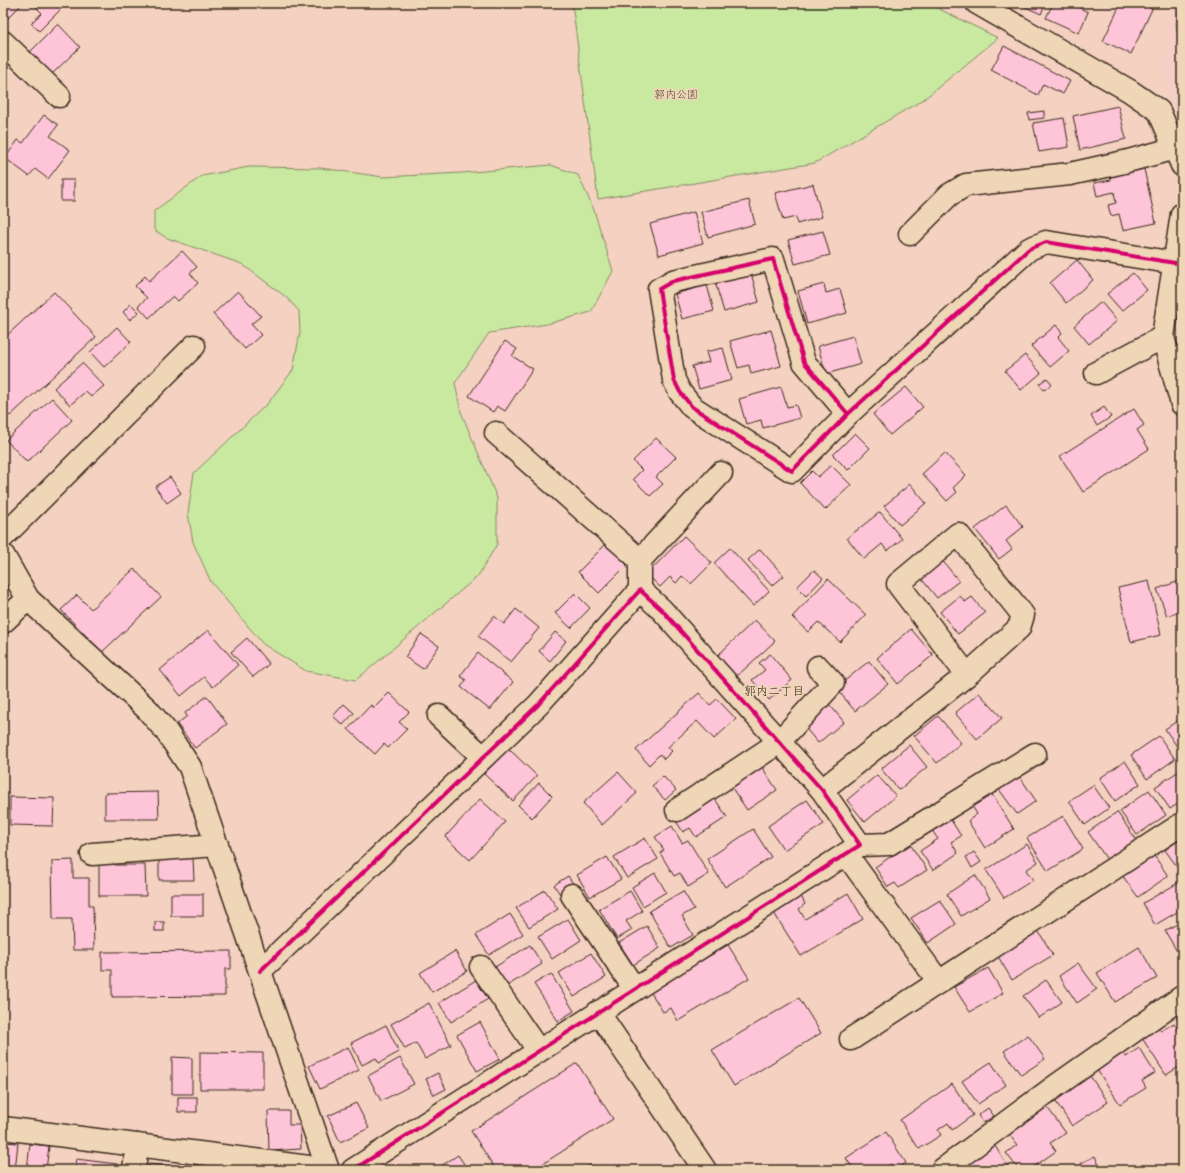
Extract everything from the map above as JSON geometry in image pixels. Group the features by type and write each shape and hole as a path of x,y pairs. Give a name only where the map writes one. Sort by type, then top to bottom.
{"street":[{"path":"910,234 949,195 966,185 1070,174 1124,162 1179,156 1159,111 1130,91 981,4"},
{"path":"3,42 59,96"},
{"path":"1182,214 1163,337 1182,404"},
{"path":"848,414 804,362 773,259 673,281 659,289 674,380 680,392 692,407 792,472 848,414 1029,249 1046,242 1175,262"},
{"path":"1096,373 1163,337"},
{"path":"3,537 194,346"},
{"path":"496,433 640,560"},
{"path":"260,971 538,705 640,590 640,560 721,473"},
{"path":"822,790 968,674 1019,628 1023,615 958,534 898,584 968,674"},
{"path":"3,555 28,599 147,709 166,731 190,767 327,1169 3,1128"},
{"path":"640,590 662,610 778,743 822,790 853,850 939,982"},
{"path":"3,622 28,599"},
{"path":"677,810 778,743 832,683 818,667"},
{"path":"439,716 483,757"},
{"path":"353,1170 634,988 853,850 889,844 1035,754"},
{"path":"851,1039 1182,824"},
{"path":"92,854 217,845"},
{"path":"572,895 634,988"},
{"path":"481,967 538,1050"},
{"path":"942,1170 1050,1090 1182,997"},
{"path":"598,1012 705,1170"},
{"path":"134,1170 137,1145"}],"shaded area":[{"path":"1173,3 1182,3 1182,137 1166,84 1167,33"}],"green space":[{"name":"郭内公園","path":"572,3 932,3 939,9 998,38 924,99 815,163 598,199"},
{"path":"1179,3 1182,3 1182,64 1176,24"},
{"path":"551,165 578,175 594,210 613,271 591,312 547,324 489,333 455,383 461,412 497,498 497,544 478,576 356,680 306,671 263,644 211,582 193,542 188,513 194,473 268,403 293,370 300,332 299,311 286,297 242,264 167,238 154,230 154,211 202,176 249,167 321,168 383,177 462,173"}],"building":[{"path":"3,3 23,3 7,19 3,14"},
{"path":"32,3 67,3 39,31 31,23 42,13"},
{"path":"1017,3 1046,3 1041,14"},
{"path":"1053,3 1069,3 1088,12 1079,33 1046,18"},
{"path":"1121,3 1139,3 1152,9 1131,54 1103,41"},
{"path":"58,24 80,47 51,75 29,53"},
{"path":"1004,46 1070,81 1063,94 1043,84 1038,95 991,70"},
{"path":"1118,106 1126,139 1080,150 1073,116"},
{"path":"1044,111 1044,118 1029,120 1028,113"},
{"path":"44,115 58,125 50,136 70,150 48,179 35,169 29,176 5,158 18,140 23,143"},
{"path":"1064,118 1069,147 1039,152 1033,123"},
{"path":"1144,169 1156,223 1123,230 1119,214 1111,216 1108,205 1116,203 1114,192 1097,196 1094,183 1111,180 1110,177"},
{"path":"61,180 74,180 74,201 61,201"},
{"path":"813,184 822,217 797,224 796,217 783,220 775,193"},
{"path":"749,200 755,224 708,237 701,212"},
{"path":"694,212 703,243 659,255 650,224"},
{"path":"823,231 830,255 795,264 788,240"},
{"path":"182,251 197,267 190,273 198,283 178,301 173,296 149,318 138,306 147,298 135,286 145,276 149,281"},
{"path":"1077,260 1093,280 1066,303 1050,283"},
{"path":"751,273 759,302 724,312 715,282"},
{"path":"1133,273 1147,290 1122,311 1107,294"},
{"path":"824,284 826,293 840,289 847,313 807,324 798,291"},
{"path":"707,285 714,311 682,319 675,294"},
{"path":"238,291 261,316 251,324 261,335 245,349 213,314"},
{"path":"54,292 96,337 10,416 3,409 3,339"},
{"path":"1101,302 1117,321 1089,344 1074,326"},
{"path":"131,304 139,312 130,320 123,312"},
{"path":"1056,325 1062,333 1058,337 1069,351 1050,367 1031,346"},
{"path":"117,327 131,342 104,367 90,352"},
{"path":"771,330 781,366 751,374 749,365 738,368 730,341"},
{"path":"853,336 861,364 826,374 818,346"},
{"path":"505,341 517,349 512,356 533,369 505,411 497,406 493,412 469,396"},
{"path":"723,348 732,380 699,389 692,366 709,362 706,352"},
{"path":"1025,355 1041,373 1021,390 1005,371"},
{"path":"82,363 104,386 91,397 86,391 70,405 54,388"},
{"path":"1047,378 1052,384 1044,390 1039,384"},
{"path":"781,387 787,407 796,405 800,418 763,428 761,420 746,424 739,399"},
{"path":"906,387 923,407 890,435 873,414"},
{"path":"52,398 72,420 27,462 6,440"},
{"path":"1104,407 1111,417 1097,426 1091,416"},
{"path":"1134,409 1144,425 1137,430 1149,449 1083,492 1060,456"},
{"path":"855,433 870,448 848,470 833,455"},
{"path":"656,438 676,457 656,477 663,484 650,496 633,479 642,470 633,461"},
{"path":"945,453 966,475 953,488 957,492 947,501 922,474"},
{"path":"831,465 851,485 825,510 800,483 812,471 818,477"},
{"path":"170,477 181,493 167,503 155,487"},
{"path":"910,484 926,503 900,525 884,506"},
{"path":"1006,505 1023,527 1006,541 1012,549 999,559 975,529"},
{"path":"880,512 902,539 887,551 882,544 864,559 847,538"},
{"path":"684,536 712,563 691,584 682,576 676,583 670,577 660,587 647,574"},
{"path":"606,544 627,565 599,593 578,572"},
{"path":"730,548 769,591 753,606 714,563"},
{"path":"760,549 784,576 772,586 748,560"},
{"path":"941,559 959,581 937,598 920,577"},
{"path":"134,569 161,597 102,652 61,610 77,595 91,609"},
{"path":"814,570 823,578 806,596 797,587"},
{"path":"828,579 866,615 840,642 818,622 808,632 792,617"},
{"path":"1182,580 1182,610 1167,616 1157,589"},
{"path":"1149,581 1161,635 1131,642 1118,588"},
{"path":"575,593 590,608 571,628 555,613"},
{"path":"960,596 965,602 972,597 985,613 958,634 940,612"},
{"path":"516,609 539,628 511,662 478,636 494,616 504,624"},
{"path":"755,620 775,641 736,677 716,657"},
{"path":"911,629 933,655 898,684 877,658"},
{"path":"208,630 238,665 213,687 204,677 181,696 160,670"},
{"path":"555,632 566,641 550,661 539,651"},
{"path":"421,634 439,646 423,669 405,657"},
{"path":"247,638 269,664 253,677 231,652"},
{"path":"478,653 513,682 490,710 461,687 466,680 460,676"},
{"path":"770,654 792,680 769,700 752,680 765,670 759,663"},
{"path":"869,661 888,684 855,711 836,688"},
{"path":"389,693 409,712 399,722 407,729 388,748 384,744 375,754 348,729 371,705 374,708"},
{"path":"699,693 710,705 717,699 736,719 714,739 697,721 668,747 672,751 664,759 660,754 649,765 636,750"},
{"path":"979,693 1002,718 977,739 955,713"},
{"path":"207,696 227,724 195,748 177,724 187,716 185,713"},
{"path":"344,704 354,713 343,725 333,716"},
{"path":"829,704 844,722 818,743 803,725"},
{"path":"938,716 961,743 937,763 914,736"},
{"path":"1182,718 1182,754 1165,729"},
{"path":"1159,736 1175,759 1147,779 1131,755"},
{"path":"909,745 927,767 899,790 881,769"},
{"path":"508,748 537,776 513,801 484,774"},
{"path":"1125,761 1140,784 1115,801 1100,778"},
{"path":"762,767 777,790 747,810 732,788"},
{"path":"1182,769 1182,801 1170,809 1155,787"},
{"path":"618,772 637,793 602,825 583,803"},
{"path":"1018,774 1036,801 1017,814 998,788"},
{"path":"877,775 896,796 865,822 847,800"},
{"path":"663,776 676,790 665,800 652,786"},
{"path":"539,783 552,796 532,818 518,805"},
{"path":"1093,785 1109,808 1085,825 1069,801"},
{"path":"1149,790 1166,815 1137,835 1120,811"},
{"path":"158,792 159,819 105,819 105,793"},
{"path":"991,793 1014,829 985,848 968,821 977,814 972,806"},
{"path":"713,796 727,817 696,837 690,828 683,832 676,821"},
{"path":"10,797 54,798 53,826 10,825"},
{"path":"480,799 505,822 470,860 445,837"},
{"path":"807,800 824,824 784,850 768,826"},
{"path":"1117,812 1137,841 1108,861 1088,832"},
{"path":"1063,816 1083,849 1048,871 1027,838"},
{"path":"949,817 961,836 951,842 958,853 933,870 920,851 938,839 931,829"},
{"path":"672,826 682,843 688,840 709,874 688,887 680,873 674,876 660,853 664,850 655,837"},
{"path":"753,829 771,857 725,887 707,859"},
{"path":"645,838 658,859 627,878 614,857"},
{"path":"1182,838 1182,866 1178,868 1165,850"},
{"path":"910,844 927,870 899,888 895,883 888,887 875,867"},
{"path":"1027,844 1038,862 1026,870 1033,880 1004,898 986,870"},
{"path":"974,852 981,862 972,868 966,857"},
{"path":"1153,854 1168,876 1138,897 1122,875"},
{"path":"607,857 621,879 590,897 577,875"},
{"path":"193,858 194,880 159,880 159,859"},
{"path":"73,860 73,878 89,878 89,906 93,906 94,950 73,950 72,919 53,919 52,861"},
{"path":"99,861 115,861 115,865 145,865 146,896 99,896"},
{"path":"655,873 666,892 643,906 632,887"},
{"path":"975,875 990,898 961,916 947,894"},
{"path":"568,876 574,885 560,894 554,885"},
{"path":"1178,883 1182,890 1182,909 1155,925 1143,903"},
{"path":"545,890 558,909 529,927 516,908"},
{"path":"630,891 642,911 626,921 632,930 617,939 599,909"},
{"path":"683,891 694,909 682,916 693,935 671,948 649,911"},
{"path":"848,893 863,919 801,956 774,913 801,896 805,904 799,909 805,919"},
{"path":"171,894 203,894 203,916 171,916"},
{"path":"940,900 956,924 928,943 911,918"},
{"path":"510,914 523,934 489,955 476,935"},
{"path":"568,919 581,940 552,959 538,937"},
{"path":"1182,921 1182,960 1165,931"},
{"path":"155,922 164,922 164,931 155,931"},
{"path":"647,926 660,948 633,965 619,943"},
{"path":"1037,929 1053,955 1012,980 996,953"},
{"path":"530,945 542,964 507,986 495,967"},
{"path":"728,945 749,978 678,1021 671,1008 663,1012 650,991"},
{"path":"1139,947 1157,978 1115,1002 1097,973"},
{"path":"231,951 231,969 225,969 225,996 112,997 112,970 102,970 102,952"},
{"path":"455,951 467,971 432,992 420,973"},
{"path":"591,953 606,977 574,997 559,973"},
{"path":"1078,963 1097,989 1077,1003 1059,976"},
{"path":"988,968 1003,993 970,1012 954,987"},
{"path":"551,974 574,1011 558,1021 534,984"},
{"path":"476,980 488,999 451,1022 439,1003"},
{"path":"1046,980 1062,1002 1039,1018 1023,996"},
{"path":"799,998 821,1033 734,1086 712,1050"},
{"path":"429,1003 451,1045 425,1059 416,1043 405,1049 391,1024"},
{"path":"1182,1008 1182,1025 1174,1013"},
{"path":"480,1022 500,1059 477,1071 457,1035"},
{"path":"1174,1023 1182,1036 1182,1065 1166,1075 1140,1035 1156,1025 1161,1031"},
{"path":"386,1025 399,1052 379,1063 376,1058 362,1065 351,1043"},
{"path":"1028,1035 1045,1059 1021,1075 1004,1051"},
{"path":"348,1047 359,1070 320,1089 309,1066"},
{"path":"1139,1048 1155,1073 1142,1081 1146,1088 1120,1104 1097,1070 1123,1053 1126,1057"},
{"path":"200,1052 263,1053 263,1089 200,1089"},
{"path":"172,1057 192,1058 192,1094 172,1094"},
{"path":"400,1058 414,1084 381,1101 368,1076"},
{"path":"991,1062 1006,1085 978,1104 962,1081"},
{"path":"577,1063 613,1119 533,1170 496,1170 471,1131"},
{"path":"438,1073 446,1089 434,1095 426,1079"},
{"path":"1090,1076 1108,1102 1072,1126 1054,1099"},
{"path":"952,1084 973,1115 952,1130 948,1123 938,1130 941,1135 919,1149 900,1120"},
{"path":"178,1097 197,1097 197,1112 178,1112"},
{"path":"356,1103 369,1128 340,1142 328,1116"},
{"path":"1047,1107 1066,1133 1050,1143 1056,1151 1032,1168 1034,1170 1019,1170 1006,1153 1017,1145 1009,1134"},
{"path":"988,1108 994,1116 983,1123 978,1115"},
{"path":"268,1111 289,1111 289,1125 300,1125 301,1149 269,1151"},
{"path":"886,1132 906,1163 896,1170 891,1164 882,1170 854,1170 846,1158"},
{"path":"3,1142 18,1143 15,1170 3,1170"},
{"path":"30,1144 49,1146 46,1170 27,1170"},
{"path":"995,1146 1010,1170 967,1170 964,1166"},
{"path":"458,1155 468,1170 435,1170"},
{"path":"1095,1156 1101,1170 1084,1170 1081,1163"},
{"path":"76,1159 117,1164 116,1170 74,1170"},
{"path":"149,1164 179,1167 179,1170 149,1170"},
{"path":"590,1165 593,1170 582,1170"}],"cycle path":[{"path":"848,414 804,362 773,259 673,281 659,289 674,380 680,392 692,407 792,471 848,414 1029,249 1046,242 1175,263"},
{"path":"260,971 538,705 640,590 662,610 822,790 860,845 353,1170"}],"district":[{"name":"郭内二丁目","path":"774,691"}]}
